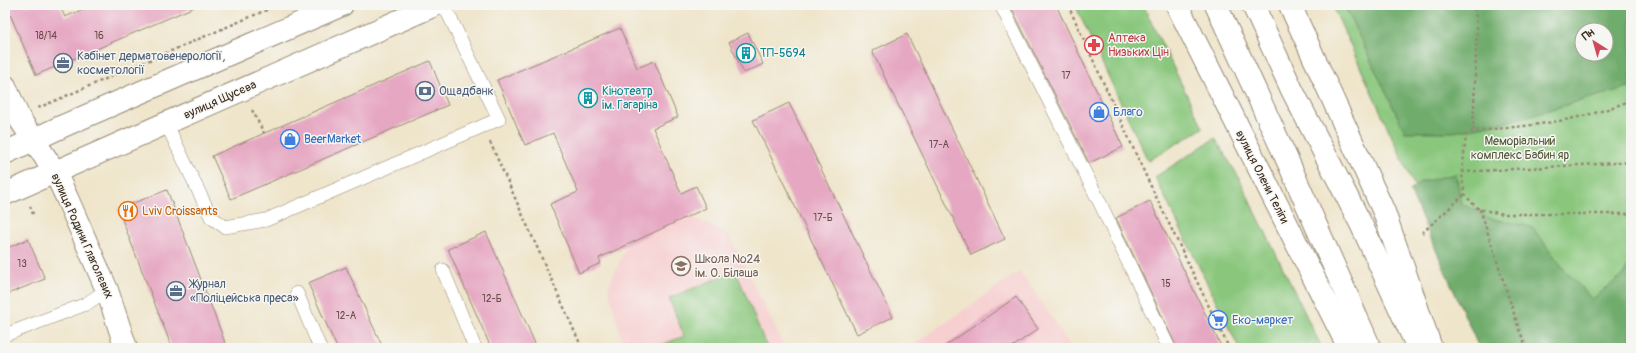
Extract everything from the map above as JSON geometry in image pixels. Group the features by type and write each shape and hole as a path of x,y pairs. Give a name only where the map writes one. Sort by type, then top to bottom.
{"main road":[{"name":"вулиця Щусєва","path":"5,194 435,5"},
{"name":"вулиця Олени Теліги","path":"1177,5 1349,348"},
{"path":"1216,5 1289,164 1370,348"},
{"path":"1253,5 1292,90 1361,224 1418,348"},
{"path":"1290,5 1384,212 1431,348"},
{"path":"5,153 340,6"},
{"name":"вулиця Родини Глаголєвих","path":"5,86 19,118 55,172 68,198 107,290 126,348"}],"lane":[{"path":"166,123 211,217 225,227 266,220 499,119 444,5"},
{"path":"1001,5 1100,204 1169,348"},
{"path":"443,270 475,348"},
{"path":"5,335 86,304 107,290"},
{"path":"297,293 320,348"}],"path":[{"path":"19,118 53,101 278,5"},
{"path":"1068,5 1146,176 1229,348"},
{"path":"1473,131 1477,26 1474,5"},
{"path":"1631,100 1563,122 1473,131 1466,136 1462,172 1465,194 1471,202 1480,209 1504,214 1631,214"},
{"path":"252,110 264,133"},
{"path":"483,127 582,348"},
{"path":"1462,172 1631,162"},
{"path":"1422,233 1465,194"},
{"path":"1480,209 1520,332 1527,348"}],"shaded area":[{"name":"Школа №24 ім. О. Білаша","path":"689,216 729,234 785,348 624,348 608,287 627,245"},
{"path":"1020,271 1072,348 909,348"}],"green space":[{"path":"1075,5 1143,5 1203,128 1148,161"},
{"name":"Меморіальний комплекс Бабин яр","path":"1332,5 1631,5 1631,348 1488,348"},
{"path":"1344,5 1631,5 1631,85 1629,87 1507,122 1454,132 1405,132"},
{"path":"1215,138 1238,176 1322,348 1239,348 1155,177"},
{"path":"1456,174 1461,203 1489,218 1532,227 1564,269 1592,299 1623,275 1631,262 1631,348 1479,348 1410,191 1420,182"},
{"path":"736,271 767,348 654,348 684,336 669,298"}],"building":[{"path":"6,5 59,5 65,17 93,5 199,5 36,75"},
{"path":"1010,5 1056,5 1123,147 1089,163"},
{"path":"620,28 637,68 654,61 678,117 653,128 681,193 696,186 706,208 599,258 601,263 579,273 550,204 578,192 553,133 525,145 497,80"},
{"name":"ТП-5694","path":"748,33 763,64 744,73 729,42"},
{"path":"907,34 1005,239 971,255 872,51"},
{"path":"430,61 448,105 231,199 212,156"},
{"path":"789,103 893,317 857,334 753,120"},
{"path":"167,190 227,348 172,348 118,209"},
{"path":"1150,201 1222,348 1177,348 1116,218"},
{"path":"486,232 537,348 491,348 448,249"},
{"path":"28,239 45,279 5,295 5,249"},
{"path":"346,267 383,348 337,348 308,283"},
{"path":"1016,297 1038,329 1011,348 942,348"}],"place":[{"name":"Аптека Низьких Цін","path":"1094,45"},
{"name":"ТП-5694","path":"746,53"},
{"name":"Кабінет дерматовенерології, косметології","path":"63,63"},
{"name":"Ощадбанк","path":"425,91"},
{"name":"Кінотеатр ім. Гагаріна","path":"588,98"},
{"name":"Благо","path":"1099,112"},
{"name":"BeerMarket","path":"290,139"},
{"name":"Lviv Croissants","path":"128,211"},
{"name":"Школа №24 ім. О. Білаша","path":"681,266"},
{"name":"Журнал «Поліцейська преса»","path":"176,291"},
{"name":"Еко-маркет","path":"1218,320"}]}
